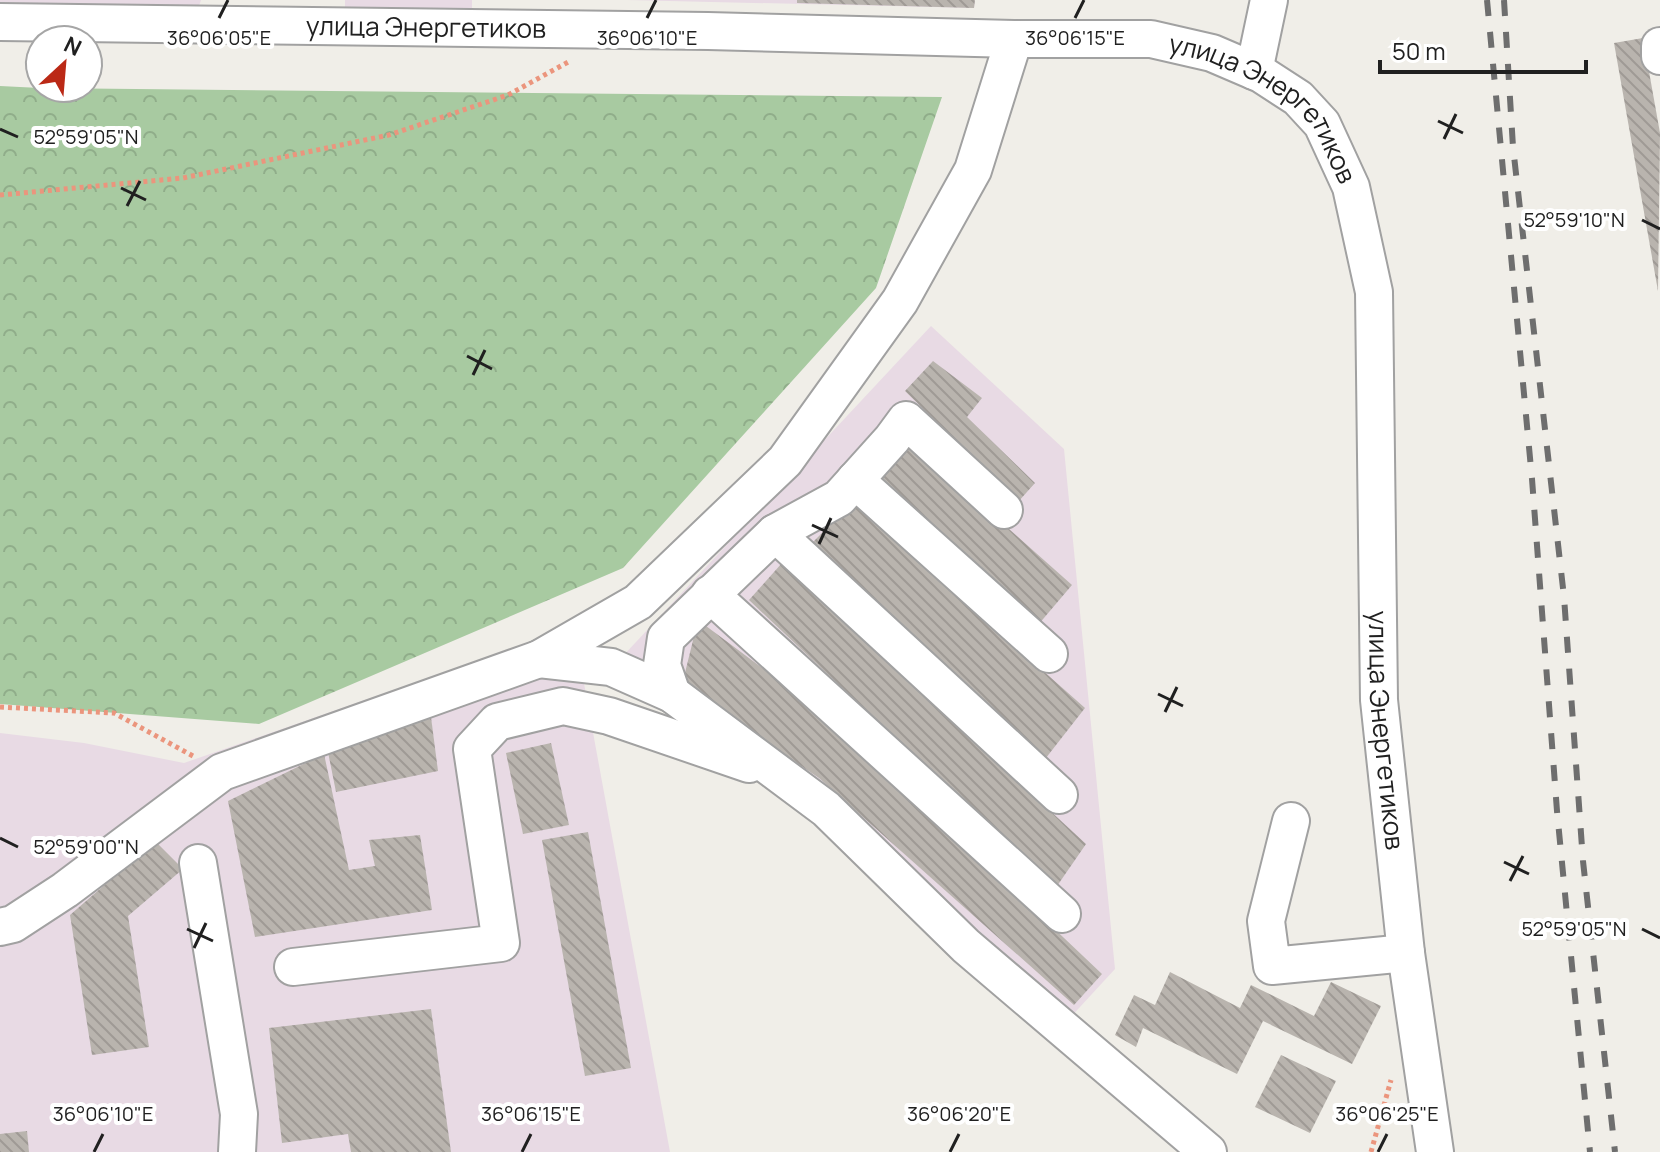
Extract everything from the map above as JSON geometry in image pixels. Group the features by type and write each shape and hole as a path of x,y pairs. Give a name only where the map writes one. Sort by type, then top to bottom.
{"street":[{"path":"1254,71 1269,0"},
{"name":"улица Энергетиков","path":"0,22 484,14 708,15 1014,39 1151,39 1212,53 1254,71 1298,98 1322,124 1351,187 1374,292 1379,700 1406,953 1435,1152"},
{"path":"0,927 13,924 65,890 222,772 539,659 638,602 785,461 900,301 973,170 1014,39"},
{"path":"1660,46 1660,56"},
{"path":"672,694 662,665 666,638 775,533 839,498 906,420 1004,510"},
{"path":"855,480 1049,654"},
{"path":"775,533 1059,795"},
{"path":"710,594 1062,914"},
{"path":"539,659 611,667 672,694 826,809 966,946 1208,1152"},
{"path":"293,967 501,943 472,749 497,722 563,706 609,716 780,774"},
{"path":"1291,821 1266,921 1272,966 1406,953"},
{"path":"198,863 239,1114 237,1152"}],"path":[{"path":"0,195 183,178 389,135 508,95 573,59"},
{"path":"0,707 114,713 222,772"}],"shaded area":[{"path":"0,0 201,0 199,6 0,4"},
{"path":"345,0 472,0 472,12 345,7"},
{"path":"627,0 975,0 974,8"},
{"path":"931,326 1064,449 1115,969 1056,1033 622,657"},
{"path":"529,643 583,678 670,1152 0,1152 0,733 84,743 184,763"}],"green space":[{"path":"0,86 24,87 24,104 104,104 104,89 942,97 876,288 623,568 259,724 0,704"}],"building":[{"path":"797,0 975,0 974,8 797,3"},
{"path":"1643,38 1660,133 1658,291 1614,43"},
{"path":"933,361 982,398 967,417 1035,483 1018,502 905,391"},
{"path":"908,439 1072,585 1038,625 874,475"},
{"path":"853,502 1085,708 1042,763 811,544"},
{"path":"782,563 1086,844 1055,889 749,600"},
{"path":"698,620 839,725 1102,974 1074,1005 819,778 682,685"},
{"path":"431,717 438,771 336,792 328,752 365,736"},
{"path":"551,743 569,825 523,834 506,753"},
{"path":"324,754 349,870 375,866 369,840 420,835 432,910 255,937 228,801"},
{"path":"588,832 631,1068 585,1076 542,840"},
{"path":"155,841 183,869 128,916 149,1047 92,1055 70,915"},
{"path":"1170,972 1240,1008 1251,985 1314,1016 1331,982 1381,1006 1352,1064 1263,1021 1237,1074 1143,1028 1136,1047 1115,1035 1134,995 1155,1005"},
{"path":"431,1009 451,1152 351,1152 348,1134 282,1143 269,1028"},
{"path":"1281,1055 1336,1081 1310,1133 1255,1107"},
{"path":"27,1131 29,1152 0,1152 0,1134"}],"railway":[{"path":"1487,0 1532,479 1557,811 1590,1152"},
{"path":"1504,0 1513,147 1564,597 1583,861 1615,1152"}]}
